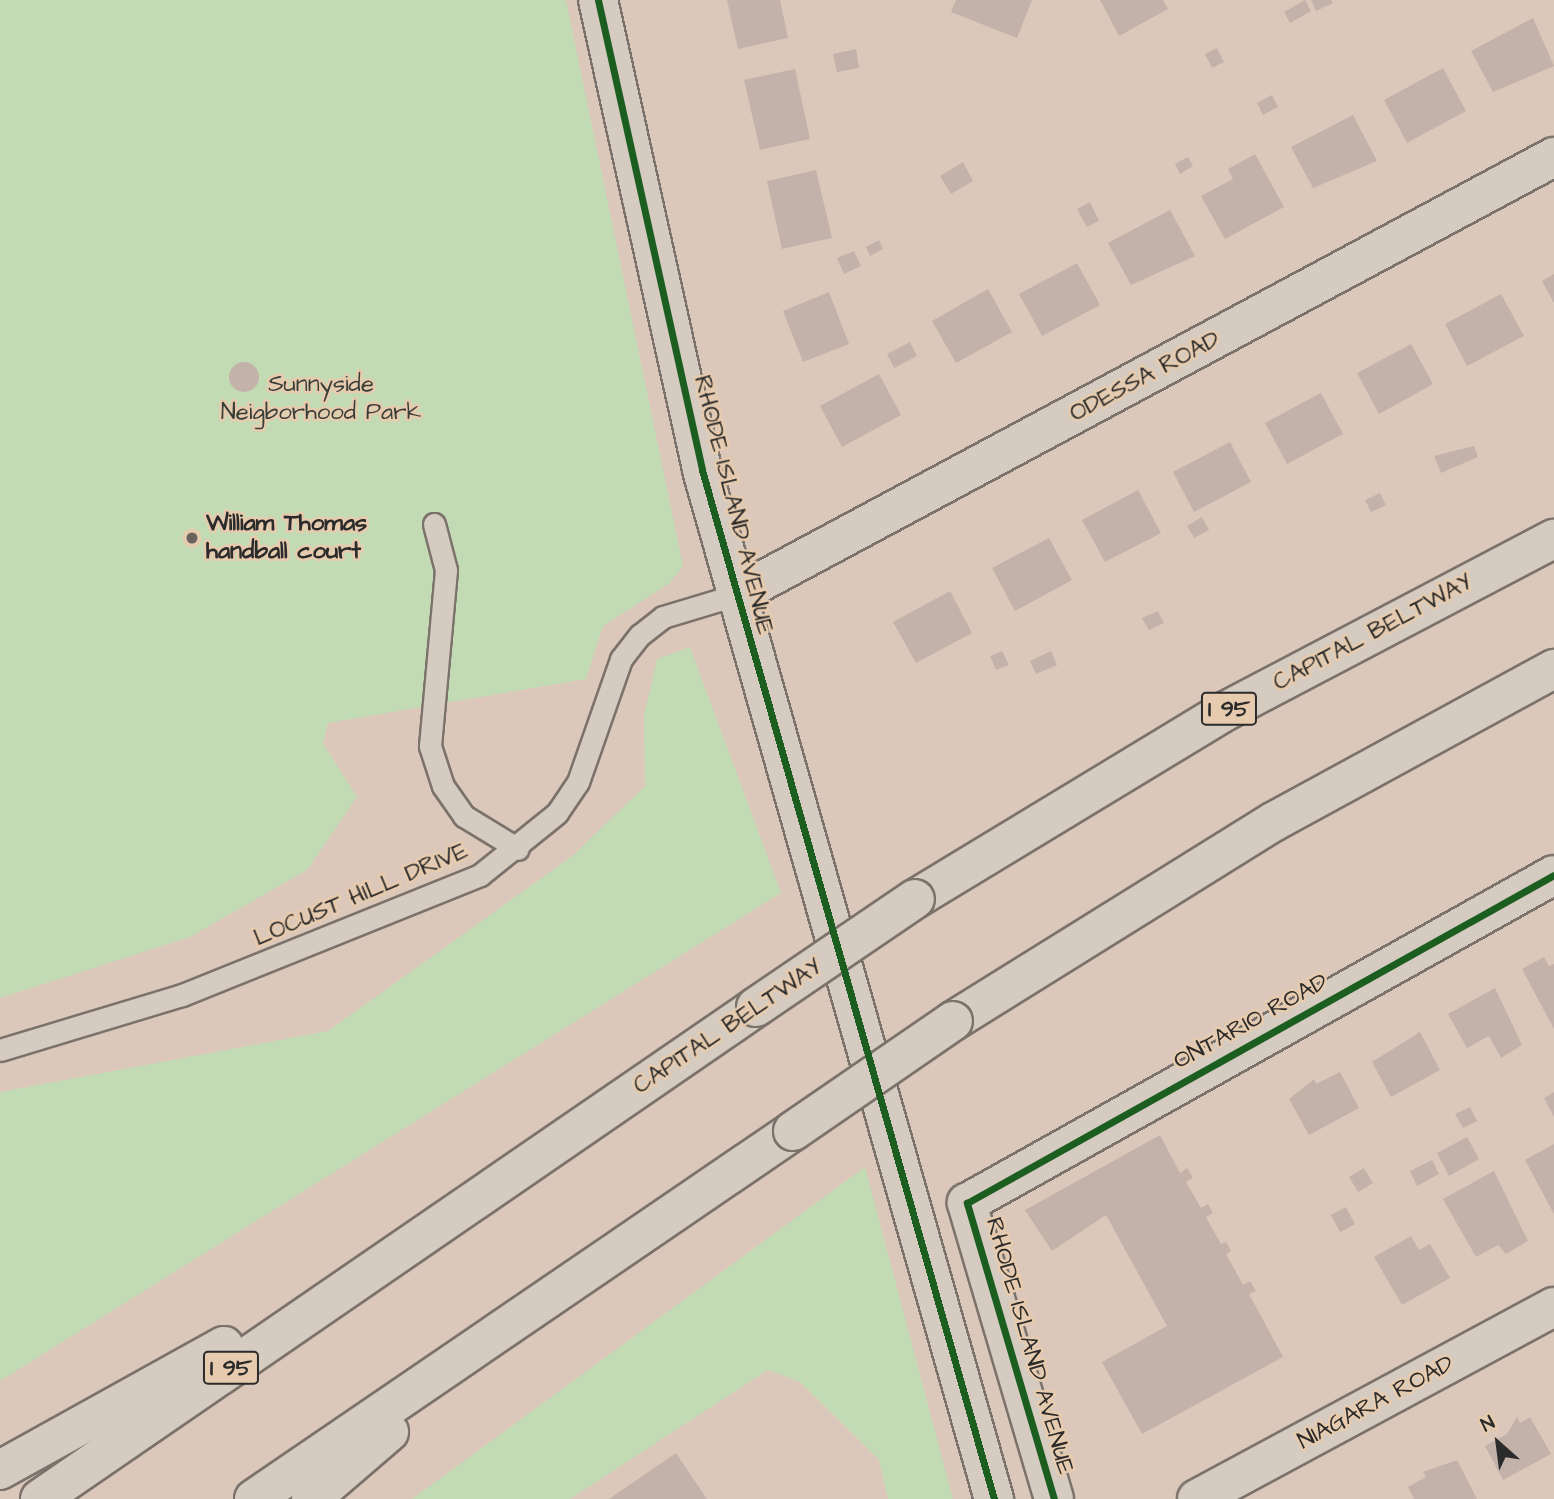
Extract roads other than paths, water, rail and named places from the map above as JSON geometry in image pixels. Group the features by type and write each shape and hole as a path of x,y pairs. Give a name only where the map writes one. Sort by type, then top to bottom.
{"main road":[{"name":"RHODE ISLAND AVENUE","path":"598,0 736,595 994,1499"},
{"name":"ODESSA ROAD","path":"736,595 1554,157"},
{"name":"CAPITAL BELTWAY","path":"40,1499 915,899 1220,714 1554,539"},
{"path":"254,1499 953,1021 1273,822 1554,669"},
{"name":"ONTARIO ROAD","path":"967,1203 1554,875"},
{"name":"RHODE ISLAND AVENUE","path":"967,1203 1054,1499"},
{"path":"0,1469 422,1237"},
{"path":"311,1499 533,1307"},
{"name":"NIAGARA ROAD","path":"1197,1499 1554,1307"}],"lane":[{"path":"434,524 446,570 430,746 443,786 464,816 518,849"},
{"name":"LOCUST HILL DRIVE","path":"0,1050 182,995 314,947 415,906 518,849 557,813 578,782 621,659 640,635 663,617 736,595"}],"place":[{"name":"William Thomas handball court","path":"192,538"}],"park label":[{"name":"Sunnyside Neigborhood Park","path":"321,399"}]}
